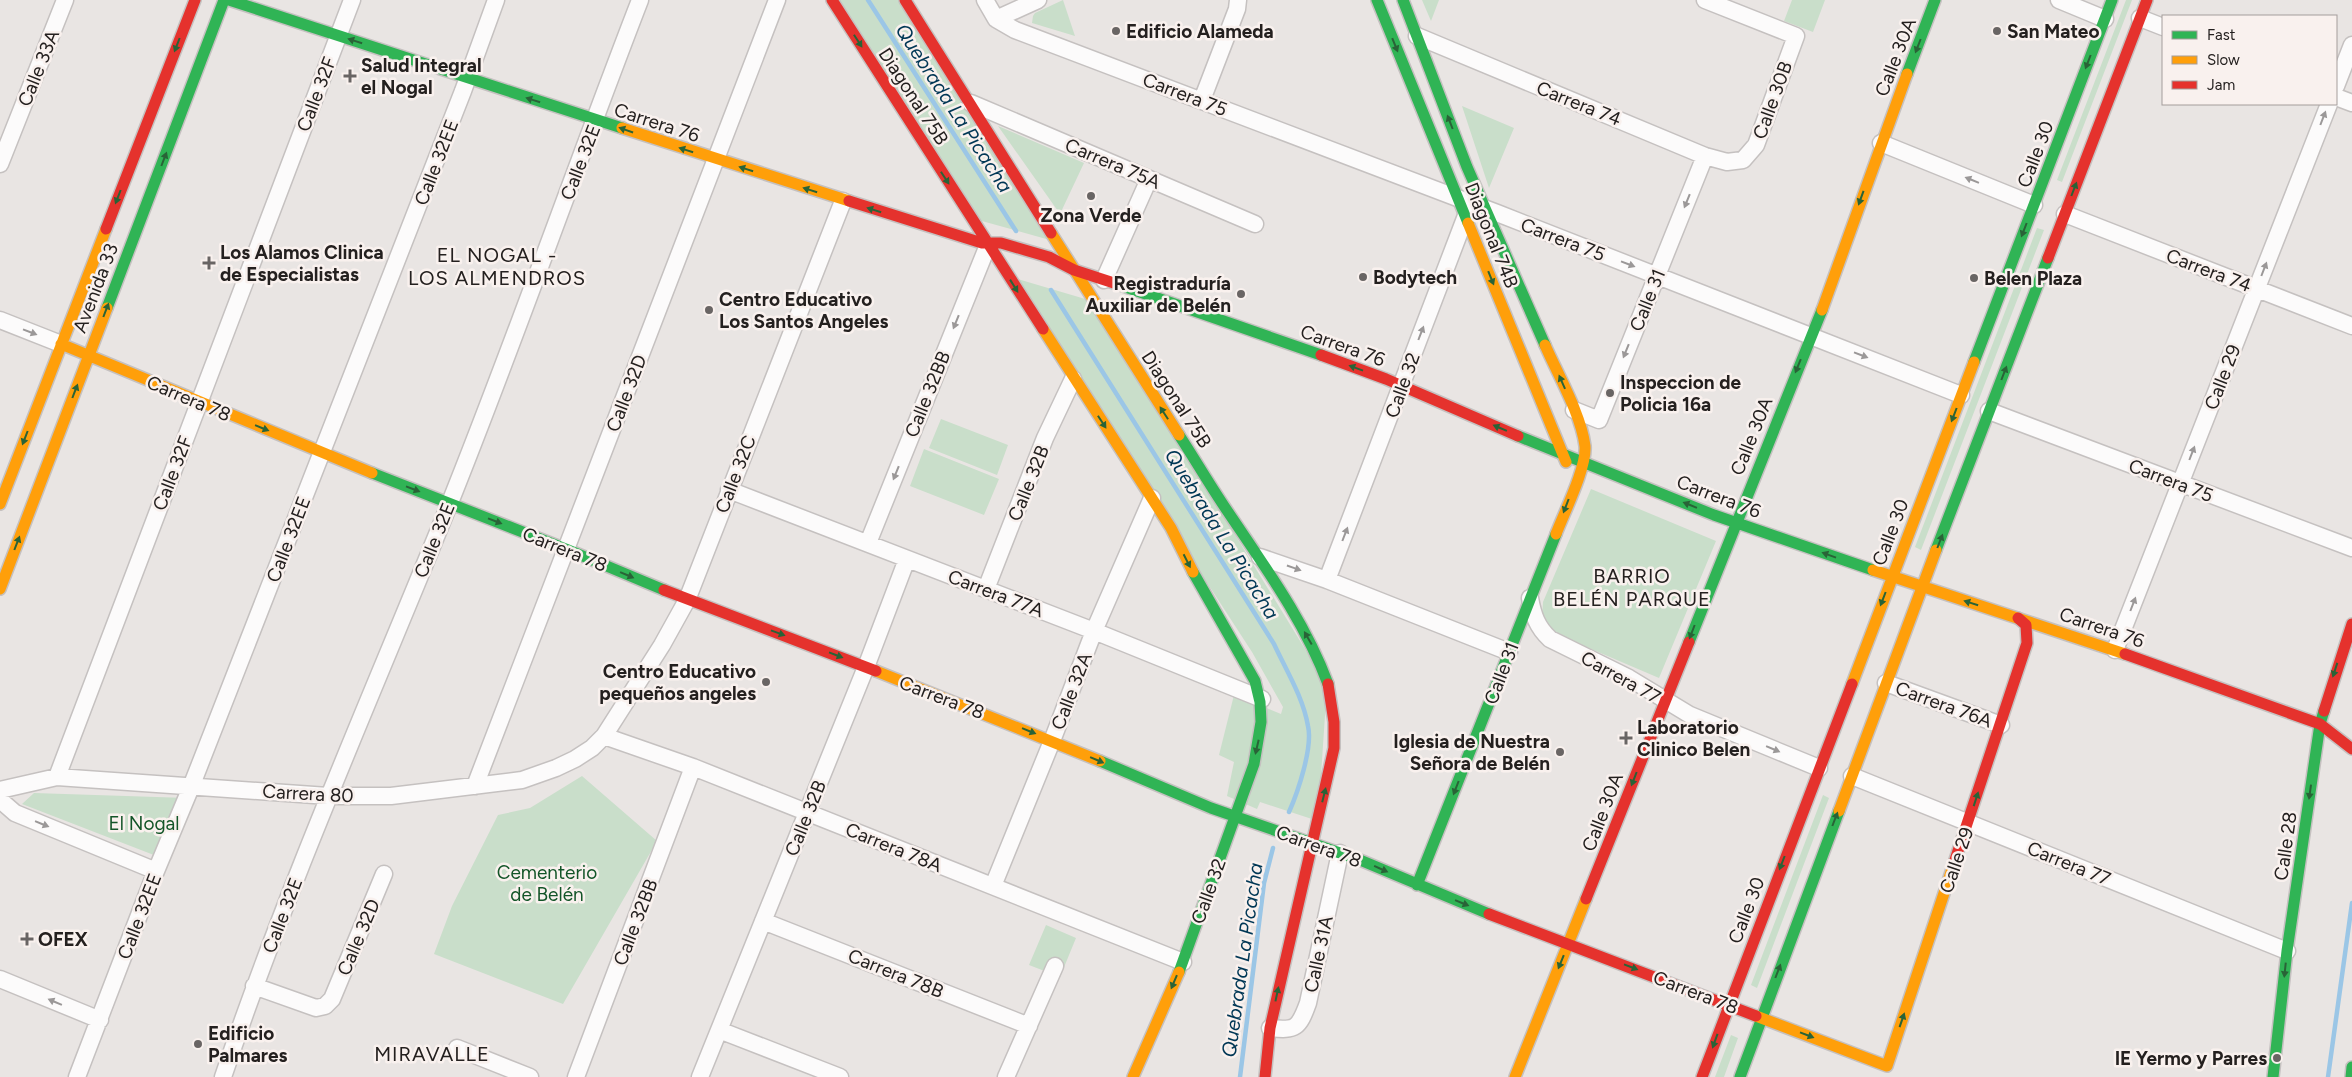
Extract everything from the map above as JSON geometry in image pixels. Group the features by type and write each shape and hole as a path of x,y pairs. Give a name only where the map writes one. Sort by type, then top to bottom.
{"street":[{"name":"Calle 33A","path":"0,164 5,137 64,0"},
{"name":"Avenida 33","path":"0,504 195,0"},
{"name":"Avenida 33","path":"0,589 224,0"},
{"name":"Carrera 76","path":"229,0 843,200 988,250 1010,251 1049,257 1074,270 1233,323 1401,386 1519,436 1714,514 1892,577 2115,650 2320,724 2349,747"},
{"name":"Calle 32F","path":"56,777 352,0"},
{"name":"Calle 32EE","path":"77,1077 156,871 468,79 496,0"},
{"name":"Calle 32E","path":"223,1077 254,986 328,796 450,503 640,0"},
{"name":"Calle 32D","path":"475,786 776,0"},
{"name":"Diagonal 75B","path":"832,0 988,250 1152,498 1255,682 1262,699"},
{"name":"Diagonal 75B","path":"905,0 1224,506 1260,557 1318,656 1328,685 1334,722 1334,748 1312,842"},
{"path":"985,0 996,19 1038,0"},
{"path":"1202,100 1237,9 1238,0"},
{"name":"Diagonal 74B","path":"1377,0 1471,203 1574,410 1586,447 1584,461"},
{"name":"Diagonal 74B","path":"1403,0 1417,36 1471,203"},
{"name":"Calle 30B","path":"1705,0 1796,36 1756,145 1743,160"},
{"name":"Calle 30A","path":"1519,1076 1568,944 1810,336 1935,0"},
{"path":"2059,0 2105,19"},
{"name":"Calle 30","path":"1702,1077 1728,1004 2112,0"},
{"path":"1740,1077 1922,587 2147,0"},
{"path":"2140,18 2162,28"},
{"name":"Carrera 75","path":"996,19 1037,38 1471,203 1961,395"},
{"name":"Carrera 74","path":"1417,36 1705,156 1727,162 1743,160"},
{"path":"2337,83 2352,45"},
{"path":"2337,97 2352,103"},
{"name":"Carrera 75A","path":"971,103 1255,224"},
{"name":"Calle 29","path":"2115,650 2329,105"},
{"path":"1881,143 2034,205"},
{"name":"Calle 31","path":"1574,410 1598,420 1705,156"},
{"path":"1104,280 1149,179"},
{"name":"Calle 32C","path":"604,736 662,645 687,600 843,200"},
{"name":"Calle 32","path":"1328,580 1401,386 1465,235 1471,203"},
{"name":"Carrera 74","path":"2065,214 2352,326"},
{"name":"Diagonal 74B","path":"1465,235 1543,406 1575,483"},
{"name":"Calle 32BB","path":"868,543 988,250"},
{"name":"Carrera 76","path":"1010,251 1056,269 1074,270"},
{"name":"Carrera 78","path":"0,320 322,453 566,549 687,600 866,667 1052,741 1210,808 1340,852 1417,885 1728,1004 1885,1071"},
{"name":"Calle 32B","path":"986,589 1046,438 1073,379"},
{"path":"1519,436 1534,425 1543,412 1543,406"},
{"name":"Carrera 75","path":"1989,411 2352,548"},
{"name":"Calle 31","path":"1417,885 1584,461"},
{"name":"Carrera 77A","path":"729,490 1094,631 1262,699"},
{"name":"Calle 32A","path":"993,886 1094,631 1152,498"},
{"path":"1260,557 1328,580 1509,652"},
{"name":"Calle 32B","path":"700,1077 866,667 907,559"},
{"name":"Carrera 77","path":"1530,598 1533,617 1543,633 1550,639 1629,678 1690,715 1819,768"},
{"path":"2018,618 2026,625 2027,643"},
{"name":"Calle 28","path":"2273,1077 2287,951 2320,724 2335,671 2352,624"},
{"path":"2027,643 2037,632 2043,628 2049,628"},
{"name":"Calle 29","path":"1885,1071 2027,643"},
{"name":"Carrera 76A","path":"1886,683 2001,725"},
{"name":"Calle 32","path":"1133,1077 1183,962 1254,764 1259,739 1262,699"},
{"name":"Carrera 80","path":"0,790 56,777 328,796 391,796 522,780 556,768 592,748 604,736"},
{"name":"Carrera 78A","path":"604,736 693,768 1183,962"},
{"name":"Calle 32BB","path":"576,1077 693,768"},
{"name":"Carrera 77","path":"1852,776 2287,951"},
{"path":"0,800 15,813 156,871"},
{"name":"Calle 31A","path":"1265,1077 1270,1028 1312,842"},
{"name":"Calle 31A","path":"1270,1028 1290,1029 1297,1027 1308,1003 1340,852"},
{"name":"Calle 32D","path":"254,986 316,1008 325,1006 332,999 384,874"},
{"name":"Carrera 78B","path":"763,920 1029,1026"},
{"path":"1006,1077 1056,966"},
{"path":"0,979 100,1020"},
{"path":"719,1030 840,1077"},
{"path":"457,1048 530,1077"},
{"path":"2351,1077 2352,1066"}],"green space":[{"path":"832,0 905,0 1057,242 971,218"},
{"path":"1063,0 1075,36 1032,23 1035,13"},
{"path":"1422,0 1439,0 1431,21"},
{"path":"1792,0 1825,0 1813,32 1784,21"},
{"path":"2126,0 2132,0 2062,182 2057,180"},
{"path":"1462,106 1514,128 1489,188"},
{"path":"998,126 1084,163 1060,214"},
{"path":"2037,228 2044,230 1921,550 1915,547"},
{"path":"1008,276 1092,301 1327,685 1318,821 1260,802 1257,809 1227,796 1234,762 1219,755 1234,695 1281,714 1283,707 1252,652"},
{"path":"941,419 1008,445 997,475 929,448"},
{"path":"924,449 999,479 984,515 910,486"},
{"path":"1591,489 1716,541 1659,678 1549,631 1542,617 1543,602"},
{"name":"Cementerio de Belén","path":"582,776 657,841 563,1004 434,954 452,906 498,815 530,808"},
{"name":"El Nogal","path":"34,793 187,798 159,857 22,804"},
{"path":"1823,795 1829,798 1757,988 1751,985"},
{"path":"1046,925 1076,938 1060,977 1029,965"},
{"path":"1731,1035 1738,1038 1724,1077 1715,1077"}],"waterway":[{"name":"Quebrada La Picacha","path":"868,0 1016,231"},
{"name":"Quebrada La Picacha","path":"1051,290 1274,644 1294,684 1306,715 1309,735 1304,769 1289,812"},
{"name":"Quebrada La Picacha","path":"1240,1077 1264,883 1273,848"},
{"path":"2328,1077 2352,903"}],"traffic: fast":[{"path":"107,308 224,0"},
{"path":"229,0 622,128"},
{"path":"1377,0 1468,223"},
{"path":"1403,0 1467,167 1545,345"},
{"path":"1907,74 1935,0"},
{"path":"1974,362 2112,0"},
{"path":"1936,550 2048,258"},
{"path":"1117,284 1321,355"},
{"path":"1689,642 1822,310"},
{"path":"1179,435 1295,614 1328,684"},
{"path":"1518,436 1714,515 1873,570"},
{"path":"372,473 566,549 664,590"},
{"path":"1417,885 1556,534"},
{"path":"1179,972 1254,764 1261,722 1260,702 1255,681 1193,572"},
{"path":"2273,1077 2287,951 2320,724 2324,711"},
{"path":"1100,761 1211,808 1360,860 1489,914"},
{"path":"1740,1077 1839,811"},
{"path":"2351,1077 2352,1067"}],"traffic: slow":[{"path":"1822,310 1907,74"},
{"path":"622,128 849,201"},
{"path":"1468,223 1566,462"},
{"path":"0,504 106,229"},
{"path":"1051,233 1179,435"},
{"path":"0,589 107,308"},
{"path":"1043,329 1171,528 1193,572"},
{"path":"61,344 372,473"},
{"path":"1545,345 1574,408 1585,446 1585,455 1579,478 1556,534"},
{"path":"1852,684 1974,362"},
{"path":"1839,811 1936,550"},
{"path":"1873,570 2125,654"},
{"path":"876,671 1100,761"},
{"path":"1756,1016 1887,1066 1954,863"},
{"path":"1515,1077 1586,899"},
{"path":"1133,1077 1179,972"}],"traffic: jam":[{"path":"106,229 195,0"},
{"path":"832,0 1043,329"},
{"path":"905,0 1051,233"},
{"path":"2048,258 2147,0"},
{"path":"849,201 982,243 1001,243 1049,257 1074,270 1117,284"},
{"path":"1321,355 1386,379 1518,436"},
{"path":"664,590 876,671"},
{"path":"1954,863 2027,643 2026,625 2018,618"},
{"path":"2324,711 2352,624"},
{"path":"1586,899 1689,642"},
{"path":"2125,654 2320,724 2352,749"},
{"path":"1265,1077 1270,1028 1334,748 1334,722 1328,684"},
{"path":"1702,1077 1852,684"},
{"path":"1489,914 1756,1016"}],"place":[{"name":"Edificio Alameda","path":"1116,31"},
{"name":"San Mateo","path":"1997,31"},
{"name":"Salud Integral el Nogal","path":"350,76"},
{"name":"Zona Verde","path":"1091,196"},
{"name":"Los Alamos Clinica de Especialistas","path":"209,263"},
{"name":"Bodytech","path":"1363,277"},
{"name":"Belen Plaza","path":"1974,278"},
{"name":"Registraduría Auxiliar de Belén","path":"1241,294"},
{"name":"Centro Educativo Los Santos Angeles","path":"709,310"},
{"name":"Inspeccion de Policia 16a","path":"1610,393"},
{"name":"Centro Educativo pequeños angeles","path":"766,682"},
{"name":"Laboratorio Clinico Belen","path":"1626,738"},
{"name":"Iglesia de Nuestra Señora de Belén","path":"1560,752"},
{"name":"OFEX","path":"27,939"},
{"name":"Edificio Palmares","path":"198,1044"},
{"name":"IE Yermo y Parres","path":"2277,1058"}],"district":[{"name":"EL NOGAL - LOS ALMENDROS","path":"497,266"},
{"name":"BARRIO BELÉN PARQUE","path":"1632,588"},
{"name":"MIRAVALLE","path":"432,1054"}]}
